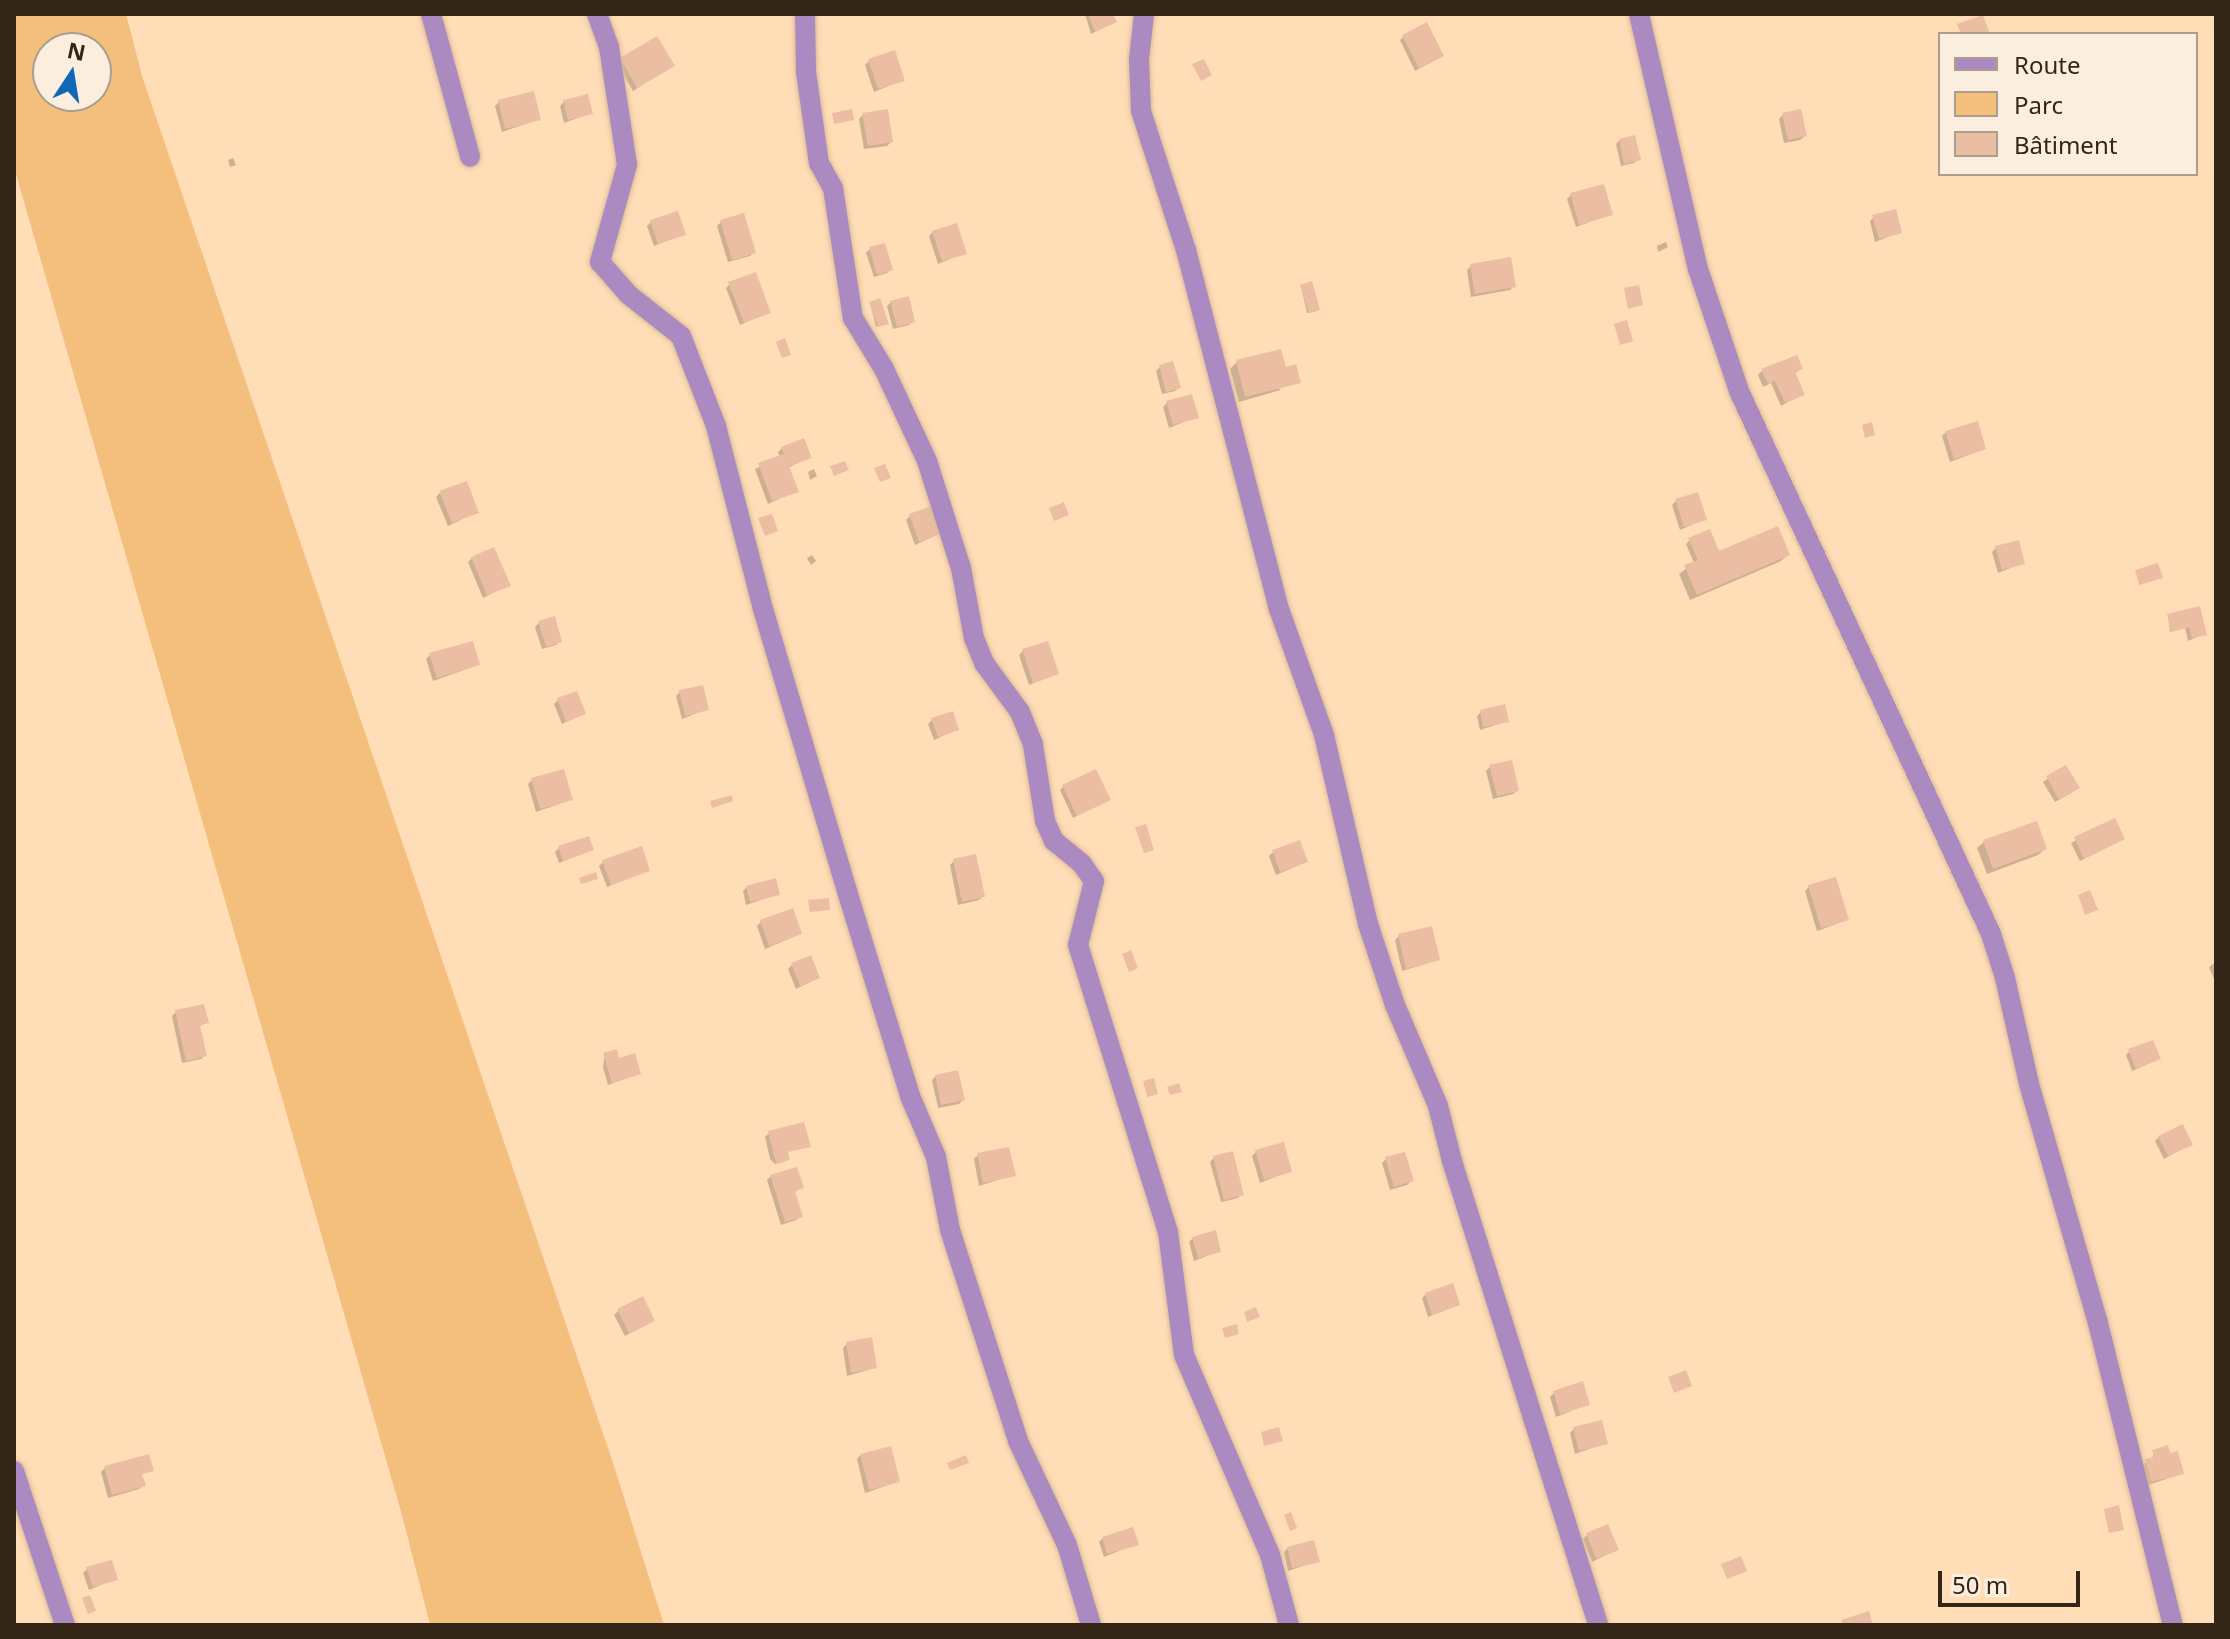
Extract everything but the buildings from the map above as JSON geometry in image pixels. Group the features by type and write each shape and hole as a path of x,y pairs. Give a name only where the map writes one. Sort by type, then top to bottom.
{"street":[{"path":"431,14 470,157"},
{"path":"597,14 609,47 627,165 600,262 629,295 681,336 716,426 763,609 847,891 910,1096 936,1157 950,1230 1018,1441 1067,1545 1091,1625"},
{"path":"805,14 806,72 819,163 833,188 853,318 884,369 927,461 961,568 974,638 984,663 1020,712 1033,745 1045,821 1054,841 1082,864 1094,881 1078,945 1168,1232 1184,1355 1270,1555 1289,1625"},
{"path":"1144,14 1139,59 1141,111 1186,250 1279,609 1324,735 1334,787 1356,861 1368,924 1395,1005 1438,1106 1452,1161 1598,1625"},
{"path":"1639,14 1698,269 1739,391 1991,934 2005,978 2029,1084 2098,1323 2173,1625"},
{"path":"14,1471 65,1625"}],"green space":[{"path":"14,14 126,14 142,76 613,1463 664,1625 430,1625 402,1515 14,167"}]}
